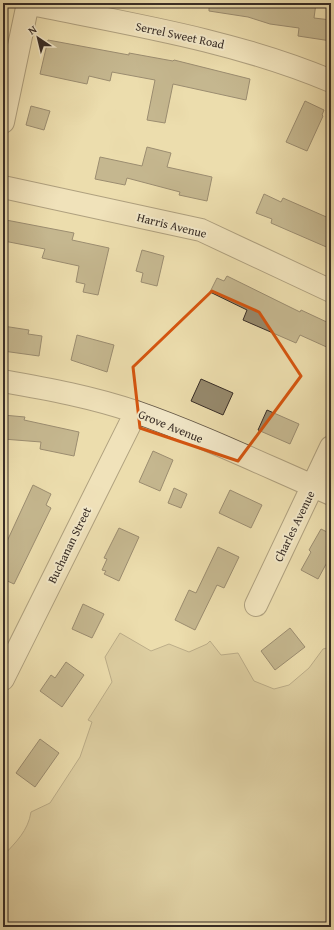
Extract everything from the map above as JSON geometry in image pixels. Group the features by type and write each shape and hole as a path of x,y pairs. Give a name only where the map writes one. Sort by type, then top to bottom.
{"street":[{"name":"Serrel Sweet Road","path":"27,3 246,50 291,64 331,81"},
{"path":"3,122 27,3"},
{"name":"Harris Avenue","path":"3,187 201,230 331,291"},
{"name":"Grove Avenue","path":"3,381 72,393 136,412 226,448 322,490"},
{"name":"Buchanan Street","path":"3,679 136,412"},
{"name":"Charles Avenue","path":"256,605 322,490 331,447"}],"highlighted area":[{"path":"212,291 259,312 301,376 238,461 140,428 133,367"}],"shaded area":[{"path":"120,633 151,651 169,644 189,652 207,644 210,641 221,655 238,653 254,681 274,689 289,685 309,668 323,649 331,647 331,927 3,927 3,856 24,831 31,812 50,803 80,757 92,722 88,720 112,682 105,657"}],"building":[{"path":"209,3 316,3 314,18 331,20 331,41 298,36 299,28 270,24 248,17 209,11"},
{"path":"48,40 129,55 129,53 174,60 250,79 246,100 173,84 165,123 147,120 155,80 112,72 110,81 89,76 87,84 40,74"},
{"path":"305,101 324,110 323,116 307,151 286,142"},
{"path":"31,106 50,111 44,130 26,125"},
{"path":"147,147 171,153 167,167 212,177 207,201 179,195 180,192 127,178 125,185 95,179 100,157 142,166"},
{"path":"264,194 281,202 283,198 331,219 331,249 271,223 272,219 256,213"},
{"path":"6,220 74,233 72,240 109,248 98,295 83,292 85,284 76,282 79,266 42,258 45,249 4,241 6,233 3,233"},
{"path":"142,250 164,256 157,286 141,282 143,273 136,271"},
{"path":"227,276 300,312 301,310 331,324 331,349 300,335 296,343 243,320 247,310 210,292 217,278 224,281"},
{"path":"3,326 29,330 28,334 42,336 39,356 3,351"},
{"path":"77,335 114,345 107,372 71,360"},
{"path":"201,379 233,393 223,415 191,401"},
{"path":"267,410 299,424 290,444 258,430"},
{"path":"3,415 25,417 24,420 79,432 74,456 40,449 41,442 3,439"},
{"path":"153,451 173,460 160,491 139,482"},
{"path":"33,485 51,494 46,505 51,508 14,584 3,579 3,550"},
{"path":"174,488 187,494 181,508 168,503"},
{"path":"230,490 262,505 251,528 219,513"},
{"path":"119,528 139,537 119,581 104,574 106,571 102,570 107,559 104,558"},
{"path":"321,529 331,534 331,555 318,579 301,570 311,552 309,550"},
{"path":"218,547 239,557 224,588 217,585 195,630 175,620 189,590 196,593"},
{"path":"83,604 104,614 92,638 72,629"},
{"path":"290,628 305,647 275,670 261,651"},
{"path":"66,662 84,675 62,707 40,691 51,675 55,678"},
{"path":"40,739 59,753 35,787 16,773"}]}
